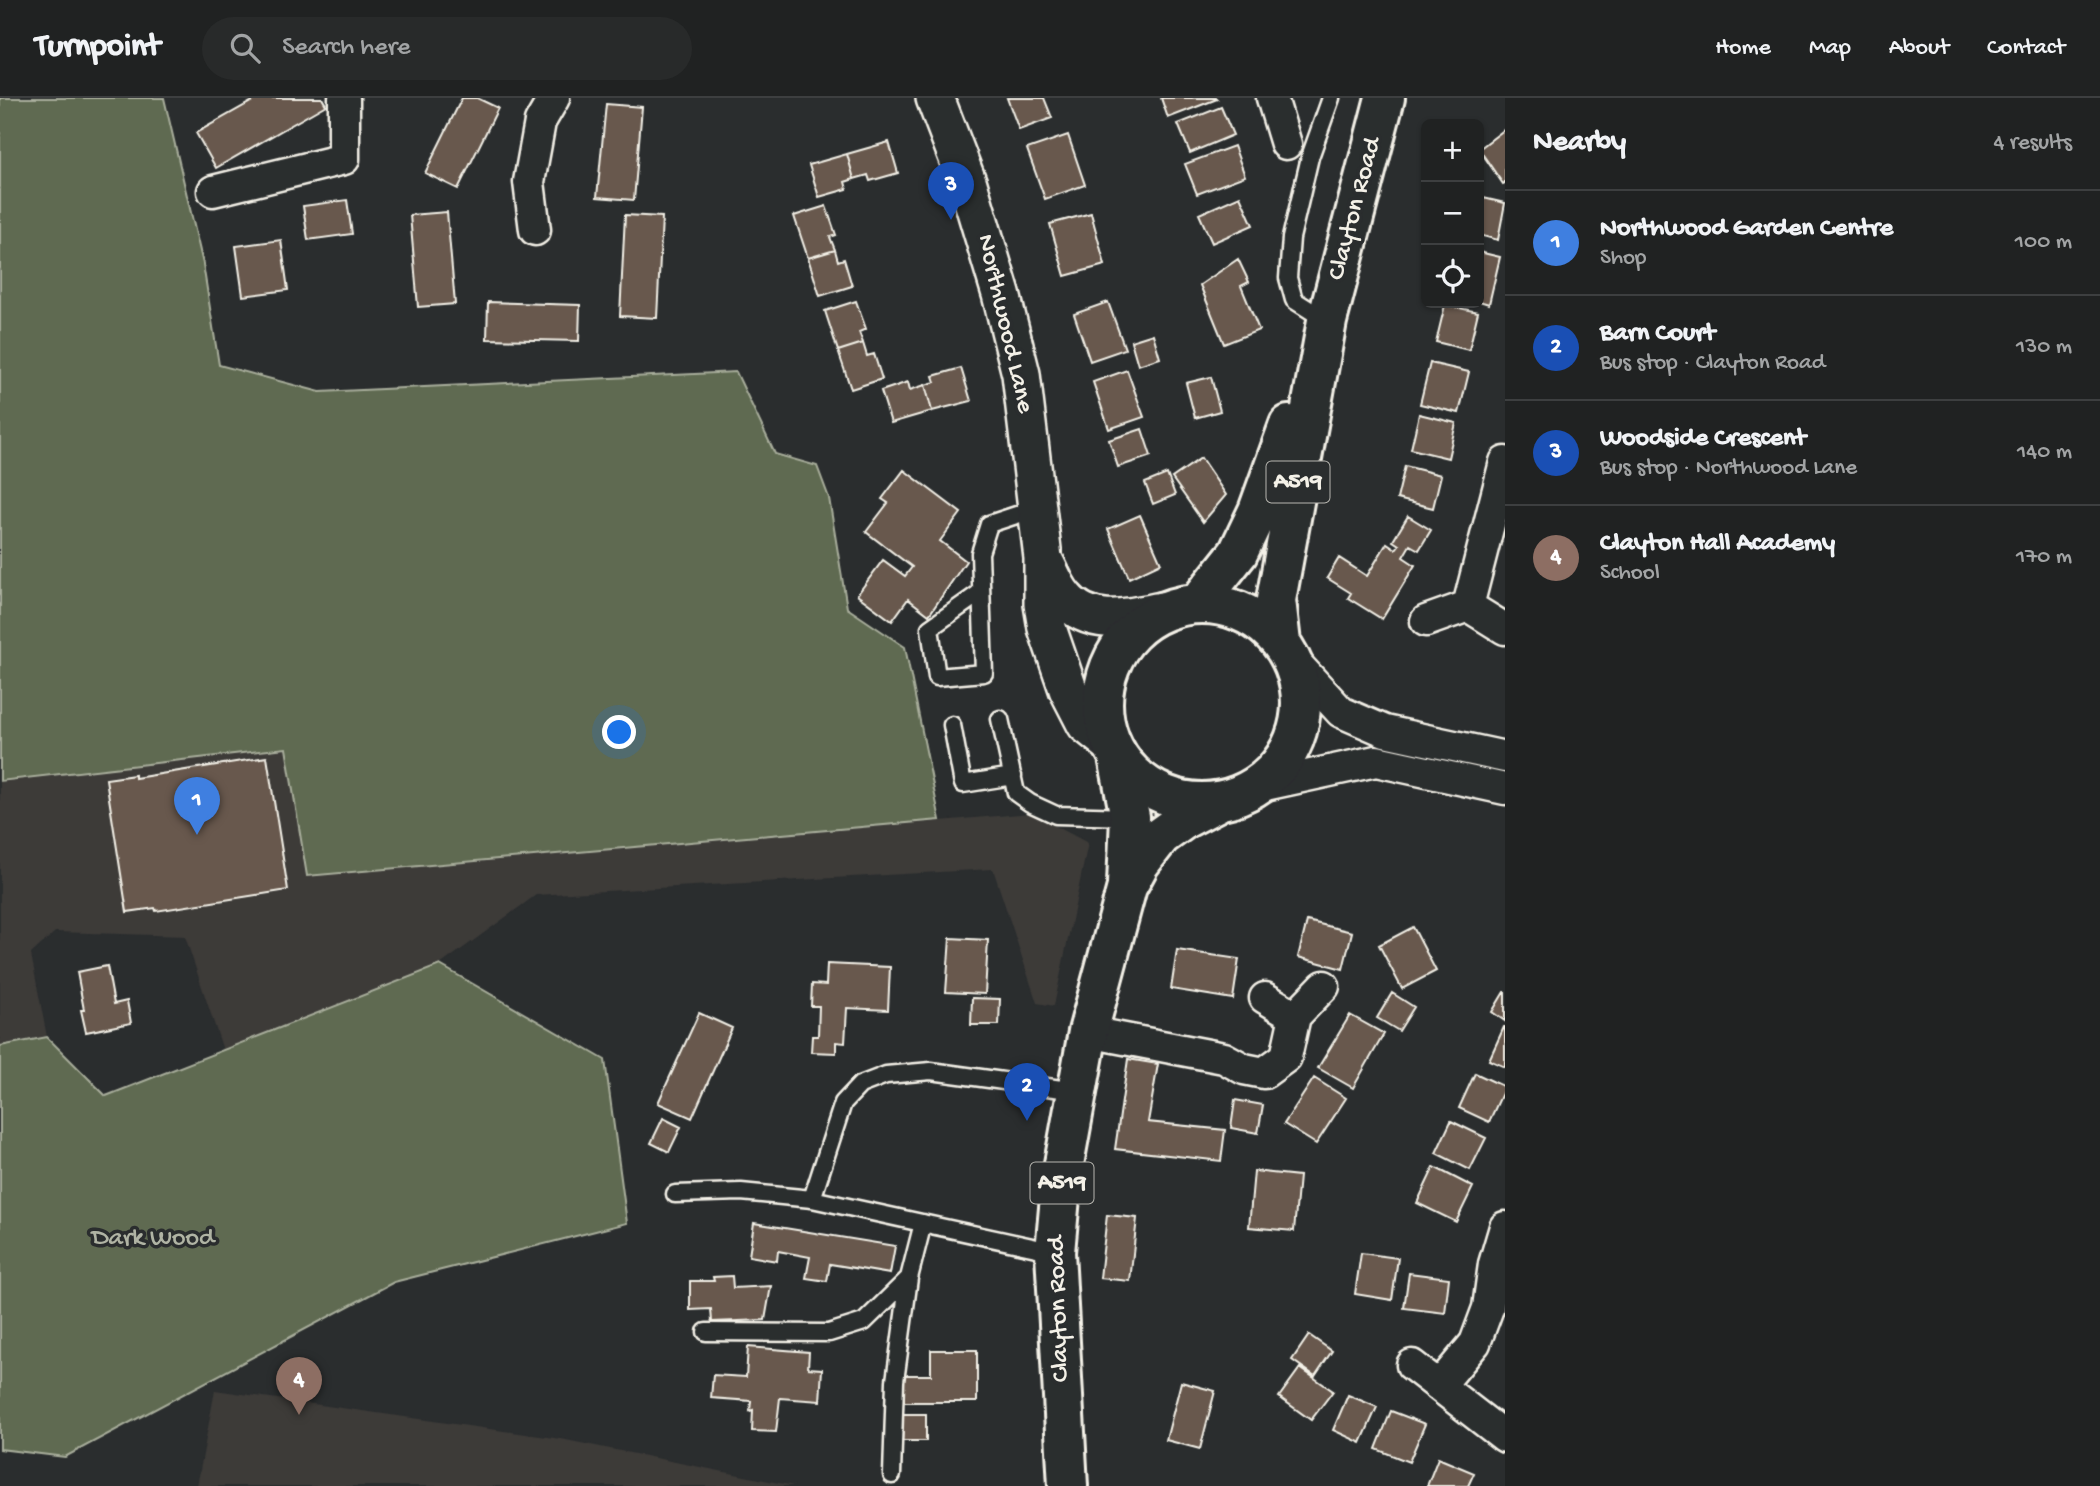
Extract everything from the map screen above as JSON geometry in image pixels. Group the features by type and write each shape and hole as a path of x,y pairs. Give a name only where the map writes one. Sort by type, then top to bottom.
{"main road":[{"name":"Clayton Road","path":"1127,887 1140,863 1161,836 1186,818 1217,802 1256,787 1280,766 1294,743 1303,709 1276,600 1327,321 1385,98"},
{"name":"Clayton Road","path":"1199,602 1238,553 1258,511 1327,321"},
{"name":"Clayton Road","path":"1068,1486 1055,1252 1062,1175 1088,1032 1127,887 1130,817 1102,712 1106,674 1122,643 1161,611 1199,602 1233,607 1251,615 1274,633 1287,652"},
{"name":"Clayton Road","path":"1114,750 1138,779 1163,795 1200,803 1217,802"}],"street":[{"path":"213,191 344,159 344,98"},
{"path":"535,230 529,182 540,122 554,98"},
{"name":"Northwood Lane","path":"935,98 968,184 1021,374 1043,558 1043,604 1055,656 1086,724 1114,750"},
{"path":"1272,98 1286,144"},
{"path":"1468,606 1505,462"},
{"name":"Northwood Lane","path":"1043,558 1064,598 1083,612 1117,620 1161,611"},
{"path":"1426,621 1468,606"},
{"path":"1468,606 1505,629"},
{"path":"1287,652 1341,712 1385,732 1505,757"},
{"path":"1256,787 1376,761 1505,789"},
{"path":"1088,1032 1224,1058 1244,1069 1264,1073 1286,1057 1296,1016 1324,986"},
{"path":"1265,998 1296,1016"},
{"path":"1440,1385 1475,1343 1488,1308 1494,1264 1505,1227"},
{"path":"1412,1365 1505,1437"}],"lane":[{"path":"1327,321 1294,300 1289,278 1291,237 1310,157 1331,98"},
{"path":"981,592 930,628 937,677 984,673 980,553 989,524 1038,508"},
{"path":"1000,719 1016,793 1056,815 1130,817"},
{"path":"952,725 963,784 1013,776"},
{"path":"812,1199 843,1103 860,1085 886,1074 931,1072 1076,1091"},
{"path":"675,1194 741,1192 812,1199 1055,1252"},
{"path":"892,1475 895,1381 909,1278 923,1223"},
{"path":"706,1332 830,1333 864,1322 909,1278"}],"shaded area":[{"path":"287,748 307,876 1031,813 1088,843 1054,1006 1037,1003 993,869 536,895 440,965 223,1050 185,936 55,932 31,954 47,1037 0,1046 0,781"},
{"path":"215,1390 561,1439 794,1486 197,1486"}],"green space":[{"path":"0,98 164,98 203,264 219,365 320,392 736,372 775,454 817,466 829,498 847,608 905,647 940,820 307,876 286,748 0,781"},
{"name":"Dark Wood","path":"440,965 605,1060 627,1223 394,1282 65,1457 0,1449 0,1046 47,1037 106,1096"}],"building":[{"path":"258,98 322,98 326,105 216,168 196,133"},
{"path":"462,98 477,98 498,108 458,189 425,173"},
{"path":"1007,98 1044,98 1052,118 1019,130"},
{"path":"1161,98 1216,98 1217,99 1168,118"},
{"path":"606,104 642,107 634,200 597,197"},
{"path":"1221,107 1233,135 1190,153 1178,124"},
{"path":"1505,129 1505,183 1503,184 1484,156 1484,145"},
{"path":"1068,135 1085,185 1045,199 1027,149"},
{"path":"889,142 898,173 870,181 868,175 854,179 847,154"},
{"path":"1234,146 1245,176 1197,194 1185,164"},
{"path":"847,154 854,179 845,182 847,189 819,197 809,165"},
{"path":"1240,196 1253,225 1212,243 1199,214"},
{"path":"1484,198 1505,203 1498,240 1484,236"},
{"path":"347,200 352,234 308,240 303,206"},
{"path":"826,206 836,235 830,237 835,250 808,258 794,216"},
{"path":"447,212 455,304 418,307 410,215"},
{"path":"1091,213 1105,265 1065,276 1050,224"},
{"path":"625,215 662,217 657,318 620,316"},
{"path":"281,240 288,290 243,296 236,246"},
{"path":"835,250 838,261 844,259 852,286 820,296 808,258"},
{"path":"1484,253 1500,257 1489,304 1484,302"},
{"path":"1238,259 1249,282 1241,286 1259,330 1224,344 1200,285"},
{"path":"856,301 866,329 859,332 863,343 838,351 825,311"},
{"path":"488,302 580,305 579,341 487,339"},
{"path":"1108,302 1125,349 1090,361 1074,314"},
{"path":"1444,308 1478,312 1469,350 1436,342"},
{"path":"1153,334 1160,358 1138,365 1131,341"},
{"path":"863,343 867,356 874,354 882,379 851,389 838,351"},
{"path":"1430,363 1469,372 1459,413 1420,404"},
{"path":"961,368 971,401 932,411 925,385 935,382 933,376"},
{"path":"1127,370 1144,417 1109,429 1093,382"},
{"path":"1211,377 1220,411 1195,418 1186,383"},
{"path":"908,382 910,390 925,385 932,411 891,423 881,391"},
{"path":"1419,414 1456,423 1448,458 1411,449"},
{"path":"1142,429 1151,456 1118,467 1109,440"},
{"path":"1201,458 1226,495 1203,522 1172,478"},
{"path":"1405,466 1441,475 1433,508 1397,499"},
{"path":"904,470 961,513 940,541 966,561 929,615 908,599 892,621 857,595 883,560 905,576 912,567 866,532 888,503 882,499"},
{"path":"1167,474 1175,495 1153,504 1145,483"},
{"path":"1140,515 1161,563 1129,578 1108,529"},
{"path":"1408,516 1431,530 1419,550 1410,545 1403,557 1415,565 1382,619 1348,598 1351,593 1327,578 1339,558 1367,576 1387,543 1396,549 1399,545 1393,541"},
{"path":"267,757 288,890 156,911 155,908 127,912 106,779 135,775 135,778"},
{"path":"1307,921 1352,932 1343,969 1298,957"},
{"path":"1413,927 1436,971 1402,989 1379,945"},
{"path":"950,938 988,940 985,994 946,992"},
{"path":"1177,950 1239,959 1233,999 1171,989"},
{"path":"827,964 890,967 888,1010 847,1008 845,1043 836,1042 836,1053 811,1052 812,1036 818,1036 819,1006 811,1006 812,984 826,985"},
{"path":"107,966 114,1004 127,1001 131,1023 86,1032 77,972"},
{"path":"1505,992 1505,1021 1492,1012"},
{"path":"1392,993 1414,1007 1399,1031 1377,1018"},
{"path":"972,998 1000,999 999,1025 971,1025"},
{"path":"699,1013 732,1028 692,1118 658,1103"},
{"path":"1350,1015 1384,1034 1353,1088 1318,1068"},
{"path":"1505,1027 1505,1067 1489,1060"},
{"path":"1128,1059 1158,1064 1148,1122 1225,1130 1221,1161 1115,1149"},
{"path":"1475,1073 1505,1087 1489,1122 1459,1108"},
{"path":"1314,1078 1346,1098 1316,1144 1284,1124"},
{"path":"1235,1100 1263,1105 1258,1133 1231,1128"},
{"path":"663,1118 681,1127 669,1152 651,1143"},
{"path":"1451,1121 1486,1138 1470,1170 1436,1153"},
{"path":"1434,1167 1473,1187 1456,1222 1417,1203"},
{"path":"1254,1171 1299,1176 1294,1231 1249,1227"},
{"path":"1107,1215 1137,1218 1130,1281 1100,1278"},
{"path":"754,1223 895,1246 890,1274 830,1264 827,1281 806,1278 810,1257 778,1251 777,1261 749,1256"},
{"path":"1361,1253 1398,1258 1392,1300 1355,1294"},
{"path":"1409,1273 1449,1278 1445,1313 1404,1308"},
{"path":"732,1276 733,1288 771,1286 765,1320 712,1322 711,1309 690,1310 690,1281 714,1281 713,1277"},
{"path":"1309,1335 1332,1351 1315,1376 1292,1360"},
{"path":"748,1347 809,1352 808,1368 822,1369 820,1401 780,1398 776,1432 752,1431 751,1401 711,1398 713,1375 746,1377"},
{"path":"931,1350 977,1350 977,1402 904,1402 904,1375 931,1375"},
{"path":"1300,1368 1333,1391 1311,1420 1279,1397"},
{"path":"1181,1382 1215,1391 1200,1449 1166,1440"},
{"path":"1348,1395 1377,1407 1361,1443 1333,1430"},
{"path":"1391,1411 1425,1424 1409,1462 1376,1449"},
{"path":"903,1414 926,1414 926,1441 902,1441"},
{"path":"1438,1458 1474,1473 1468,1486 1427,1486"}],"place":[{"name":"Woodside Crescent","path":"951,220"},
{"name":"Northwood Garden Centre","path":"197,835"},
{"name":"Barn Court","path":"1027,1121"},
{"name":"Clayton Hall Academy","path":"299,1415"}]}
